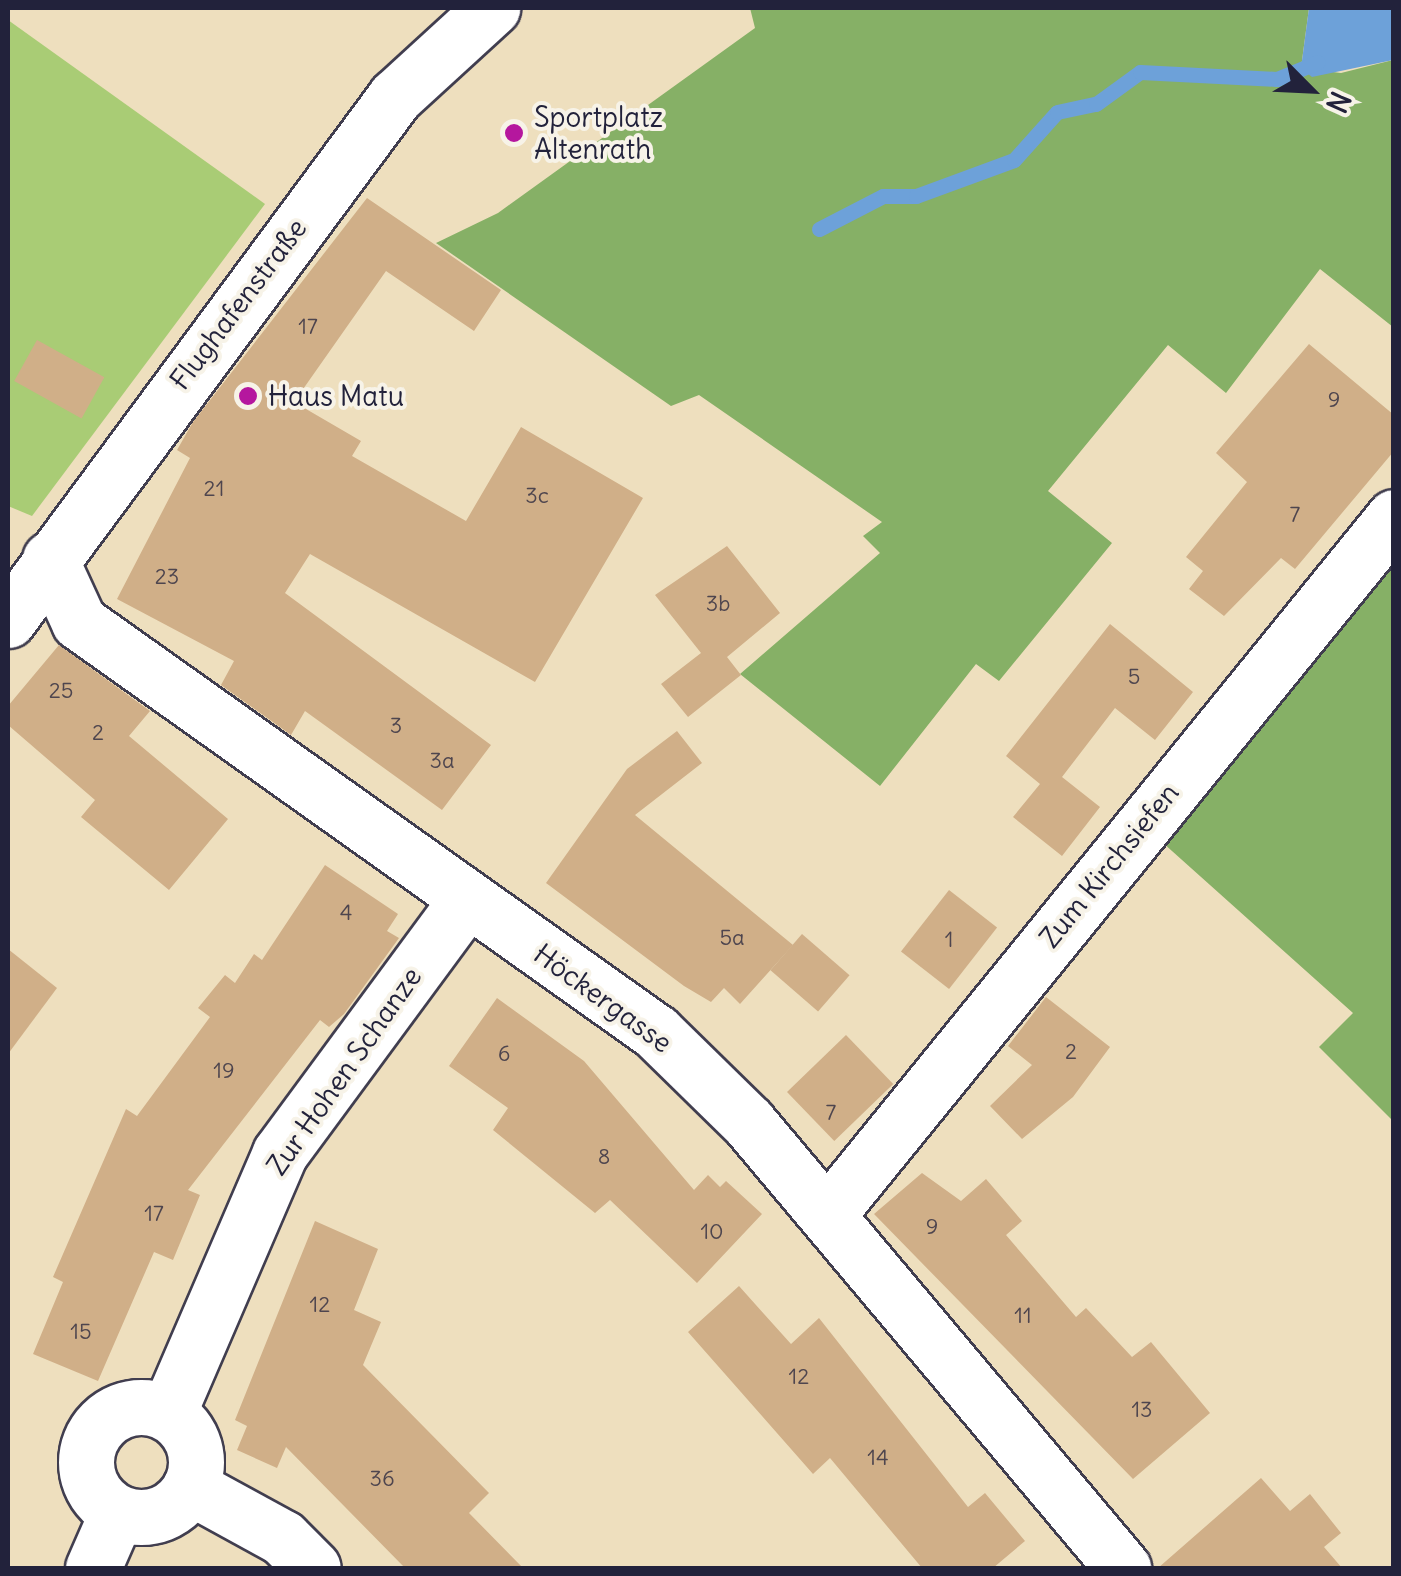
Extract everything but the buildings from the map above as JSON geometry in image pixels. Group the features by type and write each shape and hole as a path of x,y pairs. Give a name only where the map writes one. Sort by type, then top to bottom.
{"street":[{"name":"Flughafenstraße","path":"8,620 395,97 492,8"},
{"name":"Zum Kirchsiefen","path":"827,1216 1394,517"},
{"name":"Höckergasse","path":"50,560 80,622 464,903 656,1032 827,1216 1123,1568"},
{"name":"Zur Hohen Schanze","path":"168,1413 280,1153 464,903"},
{"path":"123,1410 168,1413 193,1442 190,1486 166,1512 116,1513 88,1476 95,1431 123,1410"},
{"path":"190,1486 283,1538 314,1568"},
{"path":"93,1568 116,1513"}],"green space":[{"path":"750,8 1309,8 1301,68 1341,73 1393,60 1393,327 1320,269 1226,393 1168,345 1048,491 1112,543 999,681 976,664 880,786 740,674 880,553 863,536 882,522 699,395 671,406 436,243 498,213 755,28"},
{"path":"8,20 265,204 32,516 8,506"},
{"path":"1393,550 1393,1121 1319,1047 1353,1013 1153,834"}],"water":[{"path":"1309,8 1393,8 1393,60 1312,77 1301,68"}],"waterway":[{"path":"819,229 883,196 916,196 1014,160 1057,112 1096,104 1140,72 1277,79 1318,62"}],"place":[{"name":"Sportplatz Altenrath","path":"514,133"},
{"name":"Haus Matu","path":"248,396"}]}
